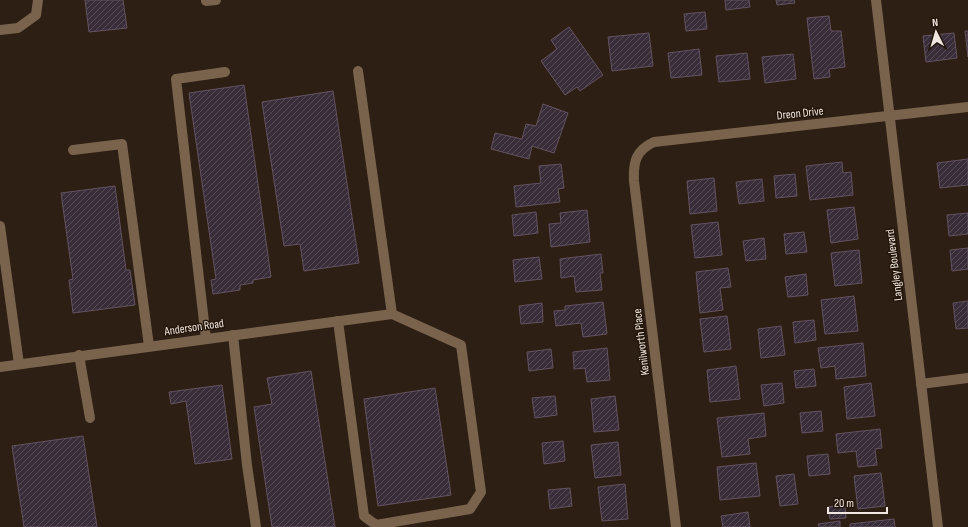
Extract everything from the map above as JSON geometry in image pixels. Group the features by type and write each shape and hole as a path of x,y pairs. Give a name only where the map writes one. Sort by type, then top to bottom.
{"street":[{"path":"0,30 18,28 36,15 38,0"},
{"name":"Langley Boulevard","path":"876,0 938,527"},
{"path":"338,321 364,516 376,525 470,509 480,492 461,345 392,314 358,70"},
{"path":"206,339 176,79 225,72"},
{"name":"Dreon Drive","path":"638,154 645,146 654,142 968,108"},
{"path":"73,150 122,144 149,346"},
{"name":"Kenilworth Place","path":"638,154 635,160 634,181 676,527"},
{"path":"0,226 2,251 19,364"},
{"name":"Anderson Road","path":"0,366 392,314"},
{"path":"232,335 247,465 256,527"},
{"path":"79,355 90,418"},
{"path":"921,384 968,378"}],"building":[{"path":"85,0 123,0 127,28 89,32"},
{"path":"725,0 749,0 750,7 726,10"},
{"path":"776,0 794,0 795,3 777,5"},
{"path":"705,12 707,29 686,31 684,14"},
{"path":"829,16 831,31 841,31 845,67 829,69 830,77 814,79 807,18"},
{"path":"569,27 603,75 580,91 577,87 565,95 541,61 557,49 551,40"},
{"path":"965,31 968,31 968,57"},
{"path":"649,33 653,66 612,71 608,37"},
{"path":"954,33 957,58 926,62 923,36"},
{"path":"699,49 702,75 671,78 668,53"},
{"path":"747,53 750,79 719,82 716,56"},
{"path":"793,54 796,79 765,83 762,57"},
{"path":"244,85 271,277 253,280 253,283 240,285 240,290 213,294 211,280 216,279 189,93"},
{"path":"333,91 359,263 304,271 300,244 284,246 262,102"},
{"path":"543,104 568,113 554,153 532,146 529,159 491,149 495,133 522,139 526,124 536,126"},
{"path":"968,159 968,185 940,188 937,163"},
{"path":"842,162 843,173 851,172 853,195 810,200 806,166"},
{"path":"561,164 564,188 558,189 560,202 516,207 514,186 541,183 539,166"},
{"path":"795,174 797,196 776,198 774,176"},
{"path":"714,178 717,211 690,214 687,181"},
{"path":"762,179 764,201 739,204 736,182"},
{"path":"115,186 126,270 130,270 135,305 73,313 69,280 73,279 61,193"},
{"path":"854,207 858,239 831,243 827,210"},
{"path":"587,210 590,242 551,247 549,224 561,223 560,213"},
{"path":"536,212 538,233 514,236 512,215"},
{"path":"968,213 968,234 949,236 947,215"},
{"path":"718,222 722,255 695,258 691,225"},
{"path":"804,232 807,252 786,254 784,234"},
{"path":"764,238 766,259 746,261 743,241"},
{"path":"968,248 968,269 952,271 950,250"},
{"path":"859,250 862,283 835,286 831,253"},
{"path":"601,254 603,273 600,273 602,290 576,292 574,276 561,278 560,259"},
{"path":"539,257 542,279 515,282 513,260"},
{"path":"728,268 731,287 720,288 723,310 700,313 696,272"},
{"path":"806,274 808,295 788,297 785,277"},
{"path":"854,296 858,331 825,334 821,300"},
{"path":"968,301 968,328 956,329 953,303"},
{"path":"603,302 607,334 583,337 581,323 556,326 554,311 565,310 565,306"},
{"path":"542,303 543,322 521,324 519,306"},
{"path":"727,316 731,349 704,352 700,319"},
{"path":"814,320 816,340 795,343 793,322"},
{"path":"781,326 785,355 761,358 758,329"},
{"path":"863,343 866,376 836,379 835,366 821,368 818,348"},
{"path":"607,348 610,380 587,382 585,368 574,369 573,352"},
{"path":"551,349 553,368 529,371 527,352"},
{"path":"736,366 740,399 710,402 707,370"},
{"path":"814,369 816,386 796,388 794,371"},
{"path":"311,371 335,527 272,527 254,407 272,404 267,378"},
{"path":"782,383 784,403 764,406 761,385"},
{"path":"871,383 875,416 847,419 844,387"},
{"path":"222,385 232,459 195,464 186,401 171,404 169,392"},
{"path":"435,388 451,495 378,506 364,399"},
{"path":"555,396 557,415 535,418 532,398"},
{"path":"615,396 619,430 594,432 591,399"},
{"path":"821,411 823,431 802,433 800,413"},
{"path":"764,413 766,436 748,439 750,454 722,457 717,418"},
{"path":"880,429 882,448 875,449 877,465 858,467 856,451 838,453 836,434"},
{"path":"83,436 97,527 24,527 12,446"},
{"path":"563,441 565,461 544,464 542,443"},
{"path":"618,442 621,475 595,478 591,445"},
{"path":"828,454 830,474 809,476 807,456"},
{"path":"756,463 760,496 720,500 717,467"},
{"path":"881,473 885,506 858,509 854,476"},
{"path":"794,474 798,504 780,506 776,476"},
{"path":"625,484 628,519 602,521 598,487"},
{"path":"570,488 572,506 550,509 548,490"},
{"path":"845,505 846,518 830,519 828,507"},
{"path":"748,512 750,527 723,527 721,516"},
{"path":"894,519 895,527 850,527 850,524"},
{"path":"840,521 840,527 819,527 818,524"}]}
